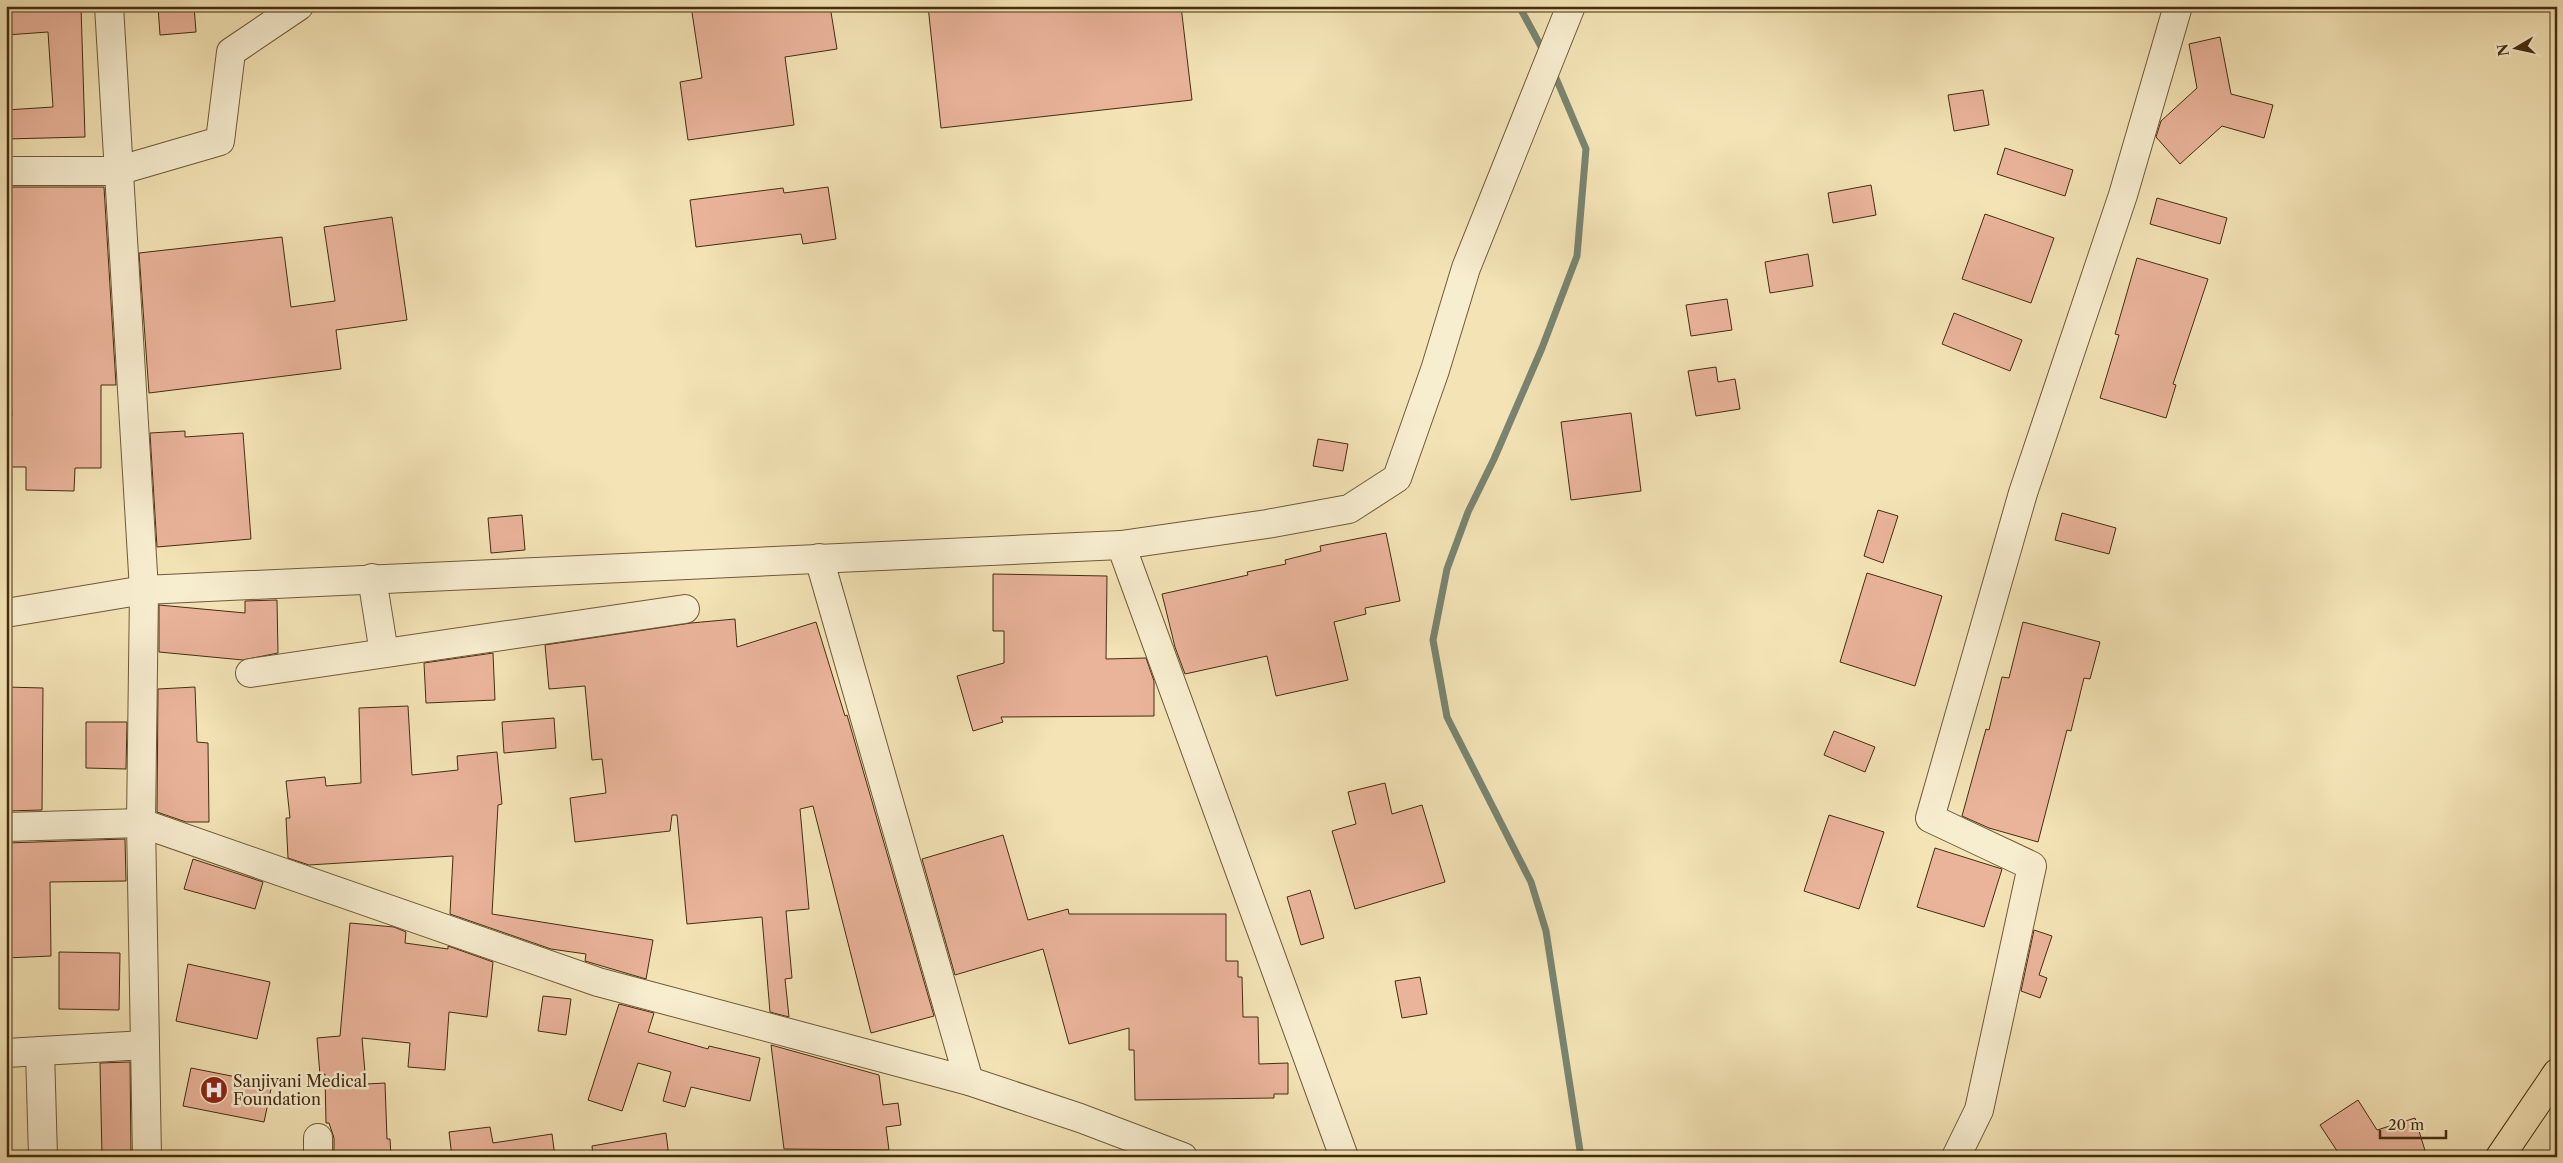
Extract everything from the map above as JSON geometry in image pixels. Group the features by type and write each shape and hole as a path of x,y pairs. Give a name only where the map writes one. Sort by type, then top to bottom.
{"main road":[{"path":"2500,1157 2557,1073"}],"street":[{"path":"109,6 117,171 144,590 141,823 147,1157"},
{"path":"6,172 117,171 220,141 232,52 300,6"},
{"path":"6,613 144,590 372,578 1121,546 1267,524 1349,509 1397,478 1435,370 1466,268 1571,6"},
{"path":"1956,1157 1979,1110 2032,866 1930,818 2023,493 2123,195 2178,6"},
{"path":"1121,546 1344,1157"},
{"path":"819,558 969,1081"},
{"path":"372,578 384,653"},
{"path":"250,673 685,609"},
{"path":"6,827 141,823 598,982 969,1081 1080,1118 1183,1157"},
{"path":"6,1053 145,1045"},
{"path":"40,1051 43,1157"}],"building":[{"path":"6,6 81,6 85,137 6,139 6,110 53,107 48,32 6,35"},
{"path":"158,6 194,6 196,32 160,35"},
{"path":"691,6 830,6 837,49 785,57 794,125 688,140 680,82 702,78"},
{"path":"928,6 1181,6 1192,100 941,128"},
{"path":"2220,37 2231,94 2273,105 2264,138 2222,126 2180,164 2156,137 2161,121 2197,88 2189,44"},
{"path":"1983,90 1989,125 1954,131 1948,95"},
{"path":"2005,148 2073,170 2065,196 1997,174"},
{"path":"1871,185 1876,215 1833,223 1828,193"},
{"path":"6,187 104,187 116,385 101,385 101,468 75,468 74,491 26,490 26,467 6,467 6,416 12,416 6,288"},
{"path":"828,187 836,239 803,244 801,234 696,247 690,200 783,188 784,193"},
{"path":"2157,198 2227,218 2220,244 2150,224"},
{"path":"1985,214 2054,238 2031,303 1962,279"},
{"path":"392,217 407,320 336,330 341,369 149,393 139,253 282,237 291,307 335,301 324,227"},
{"path":"1808,254 1813,286 1770,293 1765,262"},
{"path":"2137,258 2208,279 2173,384 2176,385 2166,418 2100,398 2119,335 2115,334"},
{"path":"1727,299 1732,330 1691,336 1686,305"},
{"path":"1954,313 2022,340 2010,371 1942,344"},
{"path":"1716,367 1718,382 1735,379 1740,409 1696,416 1688,371"},
{"path":"1631,413 1641,491 1571,500 1561,422"},
{"path":"185,431 185,437 243,433 251,539 157,547 150,433"},
{"path":"1318,439 1348,444 1343,471 1313,466"},
{"path":"1878,510 1898,516 1883,563 1864,556"},
{"path":"2062,513 2116,528 2109,554 2055,540"},
{"path":"522,515 525,550 491,553 488,518"},
{"path":"1386,533 1400,601 1365,608 1366,614 1334,622 1348,680 1276,696 1267,656 1185,674 1175,647 1162,594 1248,575 1247,572 1286,564 1285,560 1321,551 1320,546"},
{"path":"1867,573 1942,596 1915,686 1840,662"},
{"path":"993,574 1107,576 1106,659 1146,658 1154,681 1154,716 1001,717 1003,722 973,731 957,676 1004,663 1004,631 993,631"},
{"path":"277,600 278,653 243,660 159,652 159,605 245,613 245,601"},
{"path":"735,619 737,647 816,622 845,716 847,715 934,1016 871,1033 813,806 800,809 809,909 786,911 792,978 785,979 789,1017 770,1012 762,917 687,924 677,815 672,815 670,831 575,842 570,798 606,793 602,759 592,760 585,686 549,689 545,645 691,623"},
{"path":"2023,622 2100,642 2090,679 2084,678 2071,731 2067,730 2038,842 1989,828 1962,816 1986,729 1989,730 2002,677 2009,678"},
{"path":"493,653 495,700 426,703 424,663"},
{"path":"6,687 43,688 42,810 6,811"},
{"path":"195,687 197,742 208,743 209,822 186,822 157,812 158,689"},
{"path":"408,706 412,775 458,770 457,756 497,752 502,804 498,805 492,914 653,940 646,979 585,961 586,954 551,949 450,914 453,856 309,865 288,858 286,818 290,818 286,781 325,777 326,786 361,783 359,708"},
{"path":"554,718 556,748 504,753 502,722"},
{"path":"86,722 127,722 126,769 86,768"},
{"path":"1834,731 1875,747 1865,772 1824,755"},
{"path":"1385,783 1392,814 1422,805 1445,882 1355,909 1332,831 1356,824 1348,792"},
{"path":"1829,815 1884,832 1859,909 1804,891"},
{"path":"1003,835 1028,920 1068,909 1069,914 1226,914 1226,961 1238,961 1238,977 1242,977 1243,1017 1258,1017 1259,1064 1288,1063 1288,1094 1274,1094 1274,1098 1135,1100 1134,1050 1129,1050 1129,1028 1069,1044 1043,949 955,975 922,859"},
{"path":"125,839 126,881 50,882 51,956 6,958 6,843"},
{"path":"1935,848 2002,869 1984,927 1917,907"},
{"path":"193,859 263,882 255,909 184,889"},
{"path":"1310,890 1324,938 1301,945 1287,897"},
{"path":"350,923 394,927 406,932 405,943 448,949 448,946 493,962 487,1017 449,1012 445,1070 408,1067 410,1043 362,1038 366,1084 385,1083 387,1139 390,1139 391,1157 334,1157 334,1138 329,1123 326,1123 325,1074 320,1075 317,1038 340,1036"},
{"path":"2034,930 2052,936 2039,975 2047,978 2040,998 2021,991"},
{"path":"59,952 120,953 119,1010 59,1009"},
{"path":"188,964 270,982 257,1039 176,1021"},
{"path":"1420,977 1427,1014 1402,1018 1395,981"},
{"path":"543,996 571,999 566,1035 538,1031"},
{"path":"619,1004 654,1013 648,1032 708,1049 709,1046 760,1058 750,1101 691,1087 685,1107 663,1101 671,1072 638,1063 622,1111 588,1100"},
{"path":"771,1045 879,1075 883,1105 898,1103 901,1125 886,1127 889,1150 784,1149"},
{"path":"130,1062 131,1157 102,1157 100,1063"},
{"path":"191,1068 272,1084 264,1122 183,1106"},
{"path":"2358,1100 2377,1130 2415,1118 2427,1157 2341,1157 2320,1125"},
{"path":"490,1127 493,1143 552,1134 555,1157 452,1157 449,1132"},
{"path":"666,1133 669,1157 593,1157 592,1146"}],"waterway":[{"path":"1519,6 1544,52"},
{"path":"1553,71 1586,149 1577,256 1542,348 1494,459 1468,512 1447,569 1433,640 1447,717 1531,882 1546,931 1581,1157"}],"place":[{"name":"Sanjivani Medical Foundation","path":"214,1090"}]}
